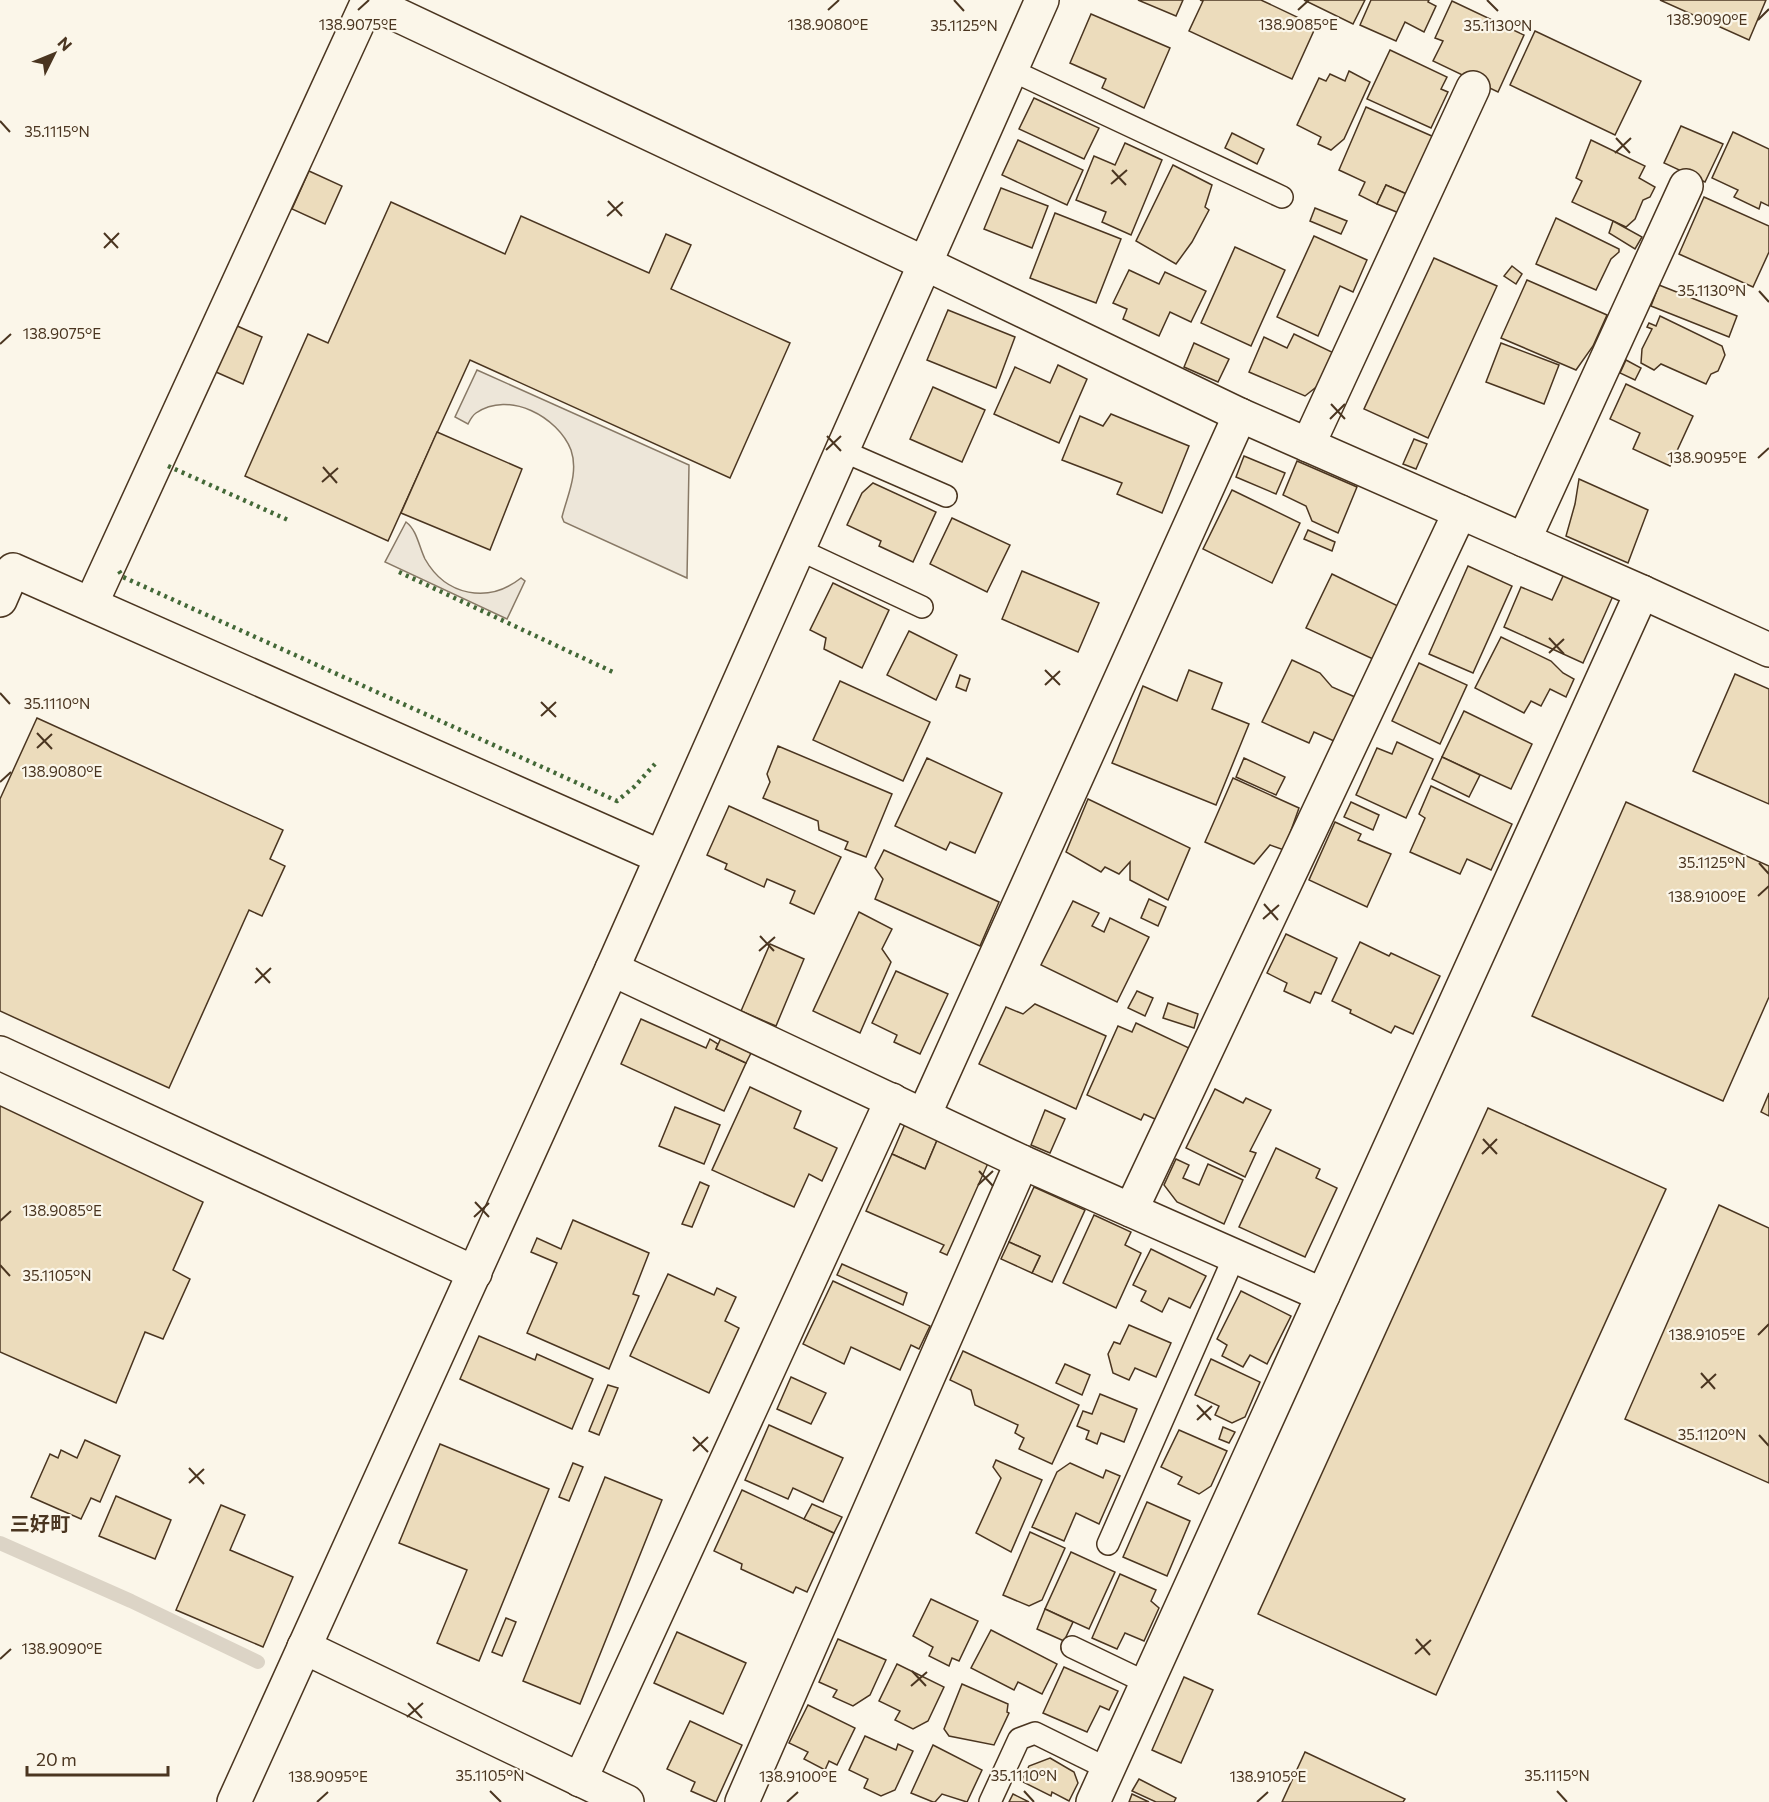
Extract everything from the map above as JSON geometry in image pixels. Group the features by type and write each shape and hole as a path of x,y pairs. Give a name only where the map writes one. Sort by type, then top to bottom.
{"street":[{"path":"234,1802 612,969 1042,0"},
{"path":"91,604 368,1 1240,415 1769,650"},
{"path":"1308,445 1473,88"},
{"path":"1524,540 1686,186"},
{"path":"924,1114 1240,415"},
{"path":"1131,1210 1460,512"},
{"path":"0,600 13,570 661,857"},
{"path":"1093,1802 1642,592"},
{"path":"612,969 1022,1161 1323,1294"},
{"path":"0,1053 475,1273"},
{"path":"580,1780 892,1100"},
{"path":"742,1802 1022,1161"},
{"path":"304,1647 627,1802"}],"lane":[{"path":"1011,70 1282,197"},
{"path":"843,451 946,496"},
{"path":"798,549 922,607"},
{"path":"1108,1544 1235,1255"},
{"path":"1072,1647 1147,1683"},
{"path":"990,1802 1019,1739 1035,1733 1108,1769"}],"shaded area":[{"path":"477,370 689,465 687,578 564,522 562,517 573,476 573,459 565,438 544,418 531,410 503,404 476,413 468,424 455,417"},
{"path":"406,522 413,529 425,559 434,572 456,588 482,593 508,586 521,578 525,581 507,619 385,562"}],"building":[{"path":"1138,0 1183,0 1176,16"},
{"path":"1200,0 1261,0 1316,26 1292,79 1189,31 1203,1"},
{"path":"1304,0 1365,0 1353,24"},
{"path":"1371,0 1429,0 1428,2 1436,6 1424,32 1405,22 1396,41 1360,25"},
{"path":"1660,0 1766,0 1749,40"},
{"path":"1452,1 1524,35 1498,92 1433,61 1443,41 1435,38"},
{"path":"1091,14 1170,48 1144,108 1102,88 1106,79 1070,63"},
{"path":"1535,31 1641,81 1615,135 1510,85"},
{"path":"1390,50 1447,77 1441,89 1448,92 1431,128 1367,99"},
{"path":"1349,71 1370,82 1344,139 1331,150 1318,144 1321,137 1297,125 1319,78 1326,81 1330,74 1345,81"},
{"path":"1034,98 1099,128 1084,159 1019,129"},
{"path":"1366,107 1434,137 1409,195 1386,185 1377,204 1359,195 1365,182 1339,170"},
{"path":"1681,126 1723,144 1705,182 1664,163"},
{"path":"1733,132 1769,149 1769,206 1761,202 1759,209 1734,197 1738,190 1712,178"},
{"path":"1232,133 1264,149 1257,164 1225,148"},
{"path":"1018,140 1083,170 1067,205 1002,175"},
{"path":"1591,140 1645,166 1639,178 1655,187 1650,197 1643,200 1635,219 1626,227 1572,202 1582,181 1576,178"},
{"path":"1125,143 1162,160 1131,235 1102,222 1106,212 1076,200 1094,156 1115,165"},
{"path":"1173,165 1212,185 1205,207 1209,210 1192,242 1176,264 1136,241"},
{"path":"309,171 342,186 325,224 292,209"},
{"path":"1386,185 1409,195 1399,213 1377,204"},
{"path":"1001,188 1048,206 1032,248 984,229"},
{"path":"1704,197 1769,226 1769,252 1753,287 1679,254"},
{"path":"391,202 505,254 521,216 649,273 666,234 691,245 671,289 790,343 730,478 470,360 388,541 245,476 308,334 328,343"},
{"path":"1315,208 1347,221 1341,234 1310,221"},
{"path":"1055,213 1121,239 1096,303 1030,278"},
{"path":"1556,218 1619,249 1619,252 1611,259 1596,290 1536,264"},
{"path":"1613,221 1642,237 1635,249 1609,233"},
{"path":"1314,236 1367,260 1353,292 1340,286 1318,336 1277,317"},
{"path":"1235,247 1285,270 1251,346 1201,323"},
{"path":"1434,258 1497,286 1428,438 1364,409"},
{"path":"1512,266 1522,274 1516,284 1504,276"},
{"path":"1129,270 1159,284 1165,272 1206,291 1191,322 1170,312 1159,336 1123,319 1127,309 1113,303"},
{"path":"1527,280 1607,315 1593,346 1576,370 1501,338"},
{"path":"1659,285 1737,316 1729,337 1651,306"},
{"path":"948,310 1015,337 996,388 927,360"},
{"path":"1660,316 1722,346 1725,355 1718,371 1711,374 1706,384 1661,364 1654,370 1641,363 1642,349 1652,329 1647,327 1649,323 1656,326"},
{"path":"235,325 262,337 243,384 216,372"},
{"path":"1294,334 1336,354 1325,380 1305,396 1249,372 1264,337 1287,348"},
{"path":"1194,343 1229,359 1218,382 1184,367"},
{"path":"1501,343 1559,365 1544,404 1486,382"},
{"path":"1626,360 1641,368 1635,380 1620,373"},
{"path":"1058,365 1087,379 1059,443 994,414 1015,367 1050,383"},
{"path":"1626,384 1693,416 1670,466 1633,449 1640,433 1610,419"},
{"path":"933,387 985,410 962,462 910,439"},
{"path":"1111,414 1189,446 1162,513 1117,494 1122,483 1062,460 1080,416 1103,426"},
{"path":"437,432 522,469 490,550 401,513"},
{"path":"1414,439 1427,444 1416,469 1403,464"},
{"path":"1244,456 1285,473 1276,494 1236,477"},
{"path":"1297,461 1357,487 1338,533 1312,521 1306,506 1283,495"},
{"path":"1579,479 1648,510 1628,563 1566,536"},
{"path":"873,483 936,512 913,562 879,546 881,541 847,525 862,493"},
{"path":"1232,490 1300,523 1272,583 1203,549"},
{"path":"952,518 1010,545 987,592 930,564"},
{"path":"1308,530 1335,542 1332,551 1304,539"},
{"path":"1468,566 1512,586 1473,673 1429,654"},
{"path":"1022,571 1099,603 1078,652 1002,619"},
{"path":"1332,574 1398,606 1373,659 1306,628"},
{"path":"1564,574 1613,596 1583,663 1504,627 1521,587 1552,600"},
{"path":"833,583 889,610 862,668 824,649 826,638 810,630"},
{"path":"909,631 957,655 936,700 887,675"},
{"path":"1501,637 1551,661 1563,673 1574,679 1566,697 1550,689 1541,706 1531,701 1524,713 1475,688"},
{"path":"1292,660 1320,673 1332,687 1355,697 1334,741 1314,732 1309,743 1262,722"},
{"path":"1419,663 1467,685 1440,744 1392,721"},
{"path":"1189,670 1222,683 1212,709 1249,724 1216,805 1112,763 1143,686 1177,701"},
{"path":"1735,674 1769,689 1769,804 1693,771"},
{"path":"960,675 970,679 966,691 956,687"},
{"path":"840,681 930,722 903,781 813,740"},
{"path":"1464,711 1532,744 1511,789 1442,757"},
{"path":"37,718 283,830 270,859 285,866 262,916 249,910 169,1088 0,1011 0,799"},
{"path":"1397,742 1433,759 1406,818 1356,795 1377,748 1392,754"},
{"path":"778,746 892,794 866,857 845,849 848,842 819,830 818,821 763,798 770,782 767,774"},
{"path":"1442,757 1480,775 1469,797 1432,779"},
{"path":"927,758 1002,793 975,853 950,842 946,850 895,826"},
{"path":"1244,758 1285,777 1276,795 1236,777"},
{"path":"1233,778 1299,808 1284,850 1270,845 1254,864 1205,842"},
{"path":"1431,786 1512,824 1491,870 1467,859 1460,874 1410,852 1425,818 1419,814"},
{"path":"1088,799 1190,848 1168,900 1130,880 1130,862 1119,874 1105,867 1101,872 1066,852"},
{"path":"1351,802 1379,815 1373,830 1344,817"},
{"path":"1626,802 1769,866 1769,997 1723,1101 1532,1016"},
{"path":"729,806 841,857 814,914 790,903 795,891 767,879 764,887 725,869 727,864 707,855"},
{"path":"1335,822 1361,834 1358,840 1391,854 1367,907 1309,880"},
{"path":"884,850 999,902 980,946 875,899 883,879 875,868"},
{"path":"1149,899 1166,907 1158,926 1141,918"},
{"path":"1073,901 1099,913 1092,926 1104,932 1110,918 1149,937 1117,1002 1041,965"},
{"path":"859,912 892,929 882,949 891,962 860,1033 813,1011"},
{"path":"1286,934 1337,958 1321,994 1315,992 1310,1003 1284,991 1287,983 1267,973"},
{"path":"1360,942 1389,956 1391,953 1440,976 1413,1034 1395,1026 1391,1033 1350,1013 1351,1010 1332,1001"},
{"path":"770,944 804,959 776,1026 741,1011"},
{"path":"896,971 948,994 920,1054 894,1042 897,1035 872,1023"},
{"path":"1137,991 1153,998 1145,1016 1128,1008"},
{"path":"1168,1003 1198,1014 1194,1028 1163,1018"},
{"path":"1035,1004 1106,1036 1076,1109 979,1064 1006,1007 1023,1014"},
{"path":"641,1019 706,1048 710,1039 718,1044 716,1049 746,1063 724,1111 621,1064"},
{"path":"1136,1023 1189,1048 1157,1120 1144,1114 1141,1120 1087,1095 1118,1026 1132,1032"},
{"path":"721,1038 751,1053 746,1063 716,1049"},
{"path":"750,1087 801,1111 794,1128 837,1148 822,1181 809,1174 794,1207 712,1170"},
{"path":"1215,1089 1243,1103 1246,1098 1271,1110 1250,1151 1256,1153 1245,1177 1186,1148"},
{"path":"1769,1093 1769,1116 1761,1112"},
{"path":"0,1106 203,1202 173,1270 190,1279 163,1339 145,1332 116,1403 0,1352"},
{"path":"675,1107 720,1125 704,1164 659,1146"},
{"path":"1488,1108 1666,1189 1436,1695 1258,1614"},
{"path":"1045,1110 1065,1119 1050,1153 1031,1145"},
{"path":"905,1124 938,1138 925,1169 892,1154"},
{"path":"938,1138 989,1161 947,1255 940,1252 944,1245 866,1211 892,1154 925,1169"},
{"path":"1276,1148 1320,1169 1316,1178 1337,1188 1305,1257 1239,1227"},
{"path":"1176,1159 1189,1165 1183,1178 1199,1185 1208,1164 1243,1180 1224,1224 1177,1202 1164,1185"},
{"path":"700,1182 709,1186 692,1227 682,1224"},
{"path":"1034,1187 1085,1210 1052,1282 1032,1273 1040,1256 1009,1242"},
{"path":"1719,1205 1769,1228 1769,1483 1625,1419"},
{"path":"1094,1215 1131,1232 1125,1245 1141,1253 1116,1308 1063,1283"},
{"path":"573,1220 649,1253 633,1294 639,1296 609,1369 527,1333 557,1263 531,1252 537,1238 561,1249"},
{"path":"1009,1242 1040,1256 1032,1273 1001,1259"},
{"path":"1151,1249 1206,1276 1190,1308 1169,1298 1162,1312 1141,1301 1146,1291 1133,1285"},
{"path":"842,1264 907,1293 903,1305 837,1275"},
{"path":"668,1274 714,1295 717,1288 736,1297 725,1321 739,1328 709,1393 630,1356"},
{"path":"833,1281 930,1326 919,1349 911,1345 900,1370 851,1347 844,1364 803,1344"},
{"path":"1241,1291 1291,1316 1267,1364 1250,1355 1243,1367 1222,1356 1227,1345 1217,1339"},
{"path":"1129,1325 1171,1343 1156,1377 1135,1368 1129,1380 1113,1373 1108,1354 1114,1342 1120,1344"},
{"path":"479,1336 535,1360 537,1354 593,1379 572,1429 460,1379"},
{"path":"963,1351 1079,1405 1052,1464 1019,1449 1024,1438 1015,1433 1018,1425 975,1405 971,1390 950,1380"},
{"path":"1211,1359 1260,1382 1245,1417 1232,1423 1215,1415 1219,1406 1195,1395"},
{"path":"1065,1364 1090,1375 1082,1395 1056,1383"},
{"path":"791,1377 826,1393 811,1424 777,1409"},
{"path":"608,1385 618,1388 599,1435 589,1431"},
{"path":"1100,1394 1137,1409 1124,1442 1101,1433 1097,1444 1086,1439 1089,1431 1077,1426 1083,1411 1092,1414"},
{"path":"769,1425 843,1458 823,1502 793,1488 788,1499 745,1480"},
{"path":"1223,1427 1235,1432 1229,1443 1219,1439"},
{"path":"1179,1430 1227,1451 1211,1486 1199,1494 1178,1484 1182,1477 1161,1467"},
{"path":"85,1440 120,1456 100,1502 91,1498 81,1519 31,1497 50,1454 58,1458 61,1450 77,1458"},
{"path":"440,1444 549,1489 479,1661 437,1643 467,1570 399,1543"},
{"path":"996,1460 1042,1480 1011,1552 976,1533 1001,1478 993,1467"},
{"path":"573,1463 583,1467 569,1501 559,1497"},
{"path":"1070,1463 1103,1478 1106,1470 1120,1476 1099,1524 1076,1513 1064,1541 1032,1527 1057,1472"},
{"path":"605,1477 662,1500 580,1704 523,1681"},
{"path":"742,1490 834,1533 807,1592 796,1587 793,1593 741,1569 742,1564 714,1551"},
{"path":"116,1496 171,1520 155,1559 99,1536"},
{"path":"1147,1502 1190,1521 1167,1576 1123,1557"},
{"path":"812,1504 842,1517 834,1533 804,1519"},
{"path":"221,1505 245,1515 230,1550 293,1577 263,1647 176,1610"},
{"path":"1030,1532 1065,1548 1042,1600 1029,1606 1003,1595"},
{"path":"1071,1552 1115,1572 1089,1629 1045,1609"},
{"path":"1120,1574 1156,1590 1151,1601 1159,1608 1144,1641 1125,1633 1117,1649 1092,1638"},
{"path":"931,1599 978,1621 959,1661 952,1658 949,1666 929,1656 933,1647 913,1636"},
{"path":"1045,1609 1073,1622 1064,1641 1037,1629"},
{"path":"506,1618 516,1622 502,1656 492,1652"},
{"path":"991,1630 1057,1664 1042,1694 1018,1682 1014,1690 971,1668"},
{"path":"677,1632 746,1663 723,1714 654,1683"},
{"path":"838,1639 886,1660 870,1695 853,1706 833,1697 837,1690 819,1682"},
{"path":"897,1664 944,1687 928,1721 913,1729 895,1720 900,1711 879,1701"},
{"path":"1064,1667 1118,1691 1109,1710 1100,1706 1087,1732 1043,1713"},
{"path":"1184,1677 1213,1690 1181,1763 1152,1750"},
{"path":"962,1684 1008,1704 1007,1712 1009,1713 994,1745 949,1736 944,1729"},
{"path":"808,1705 855,1728 837,1765 829,1761 825,1770 804,1759 808,1752 789,1743"},
{"path":"690,1721 742,1745 716,1802 691,1791 695,1782 667,1769"},
{"path":"865,1736 896,1750 898,1744 913,1751 895,1790 881,1796 864,1788 868,1779 849,1770"},
{"path":"933,1745 982,1770 967,1802 942,1794 933,1802 911,1793"},
{"path":"1305,1752 1405,1799 1403,1802 1282,1802"},
{"path":"1050,1758 1074,1772 1078,1783 1069,1801 1052,1792 1051,1796 1021,1781 1029,1766"},
{"path":"1139,1779 1176,1798 1174,1802 1156,1802 1132,1791"},
{"path":"1013,1794 1029,1802 1009,1802"},
{"path":"1132,1794 1149,1802 1129,1802"}],"waterway":[{"path":"0,1543 131,1601 258,1662"}],"hedge":[{"path":"168,466 288,520"},
{"path":"119,571 123,577 617,801 634,787 655,764"},
{"path":"399,572 615,673"}],"district":[{"name":"三好町","path":"40,1523"}]}
